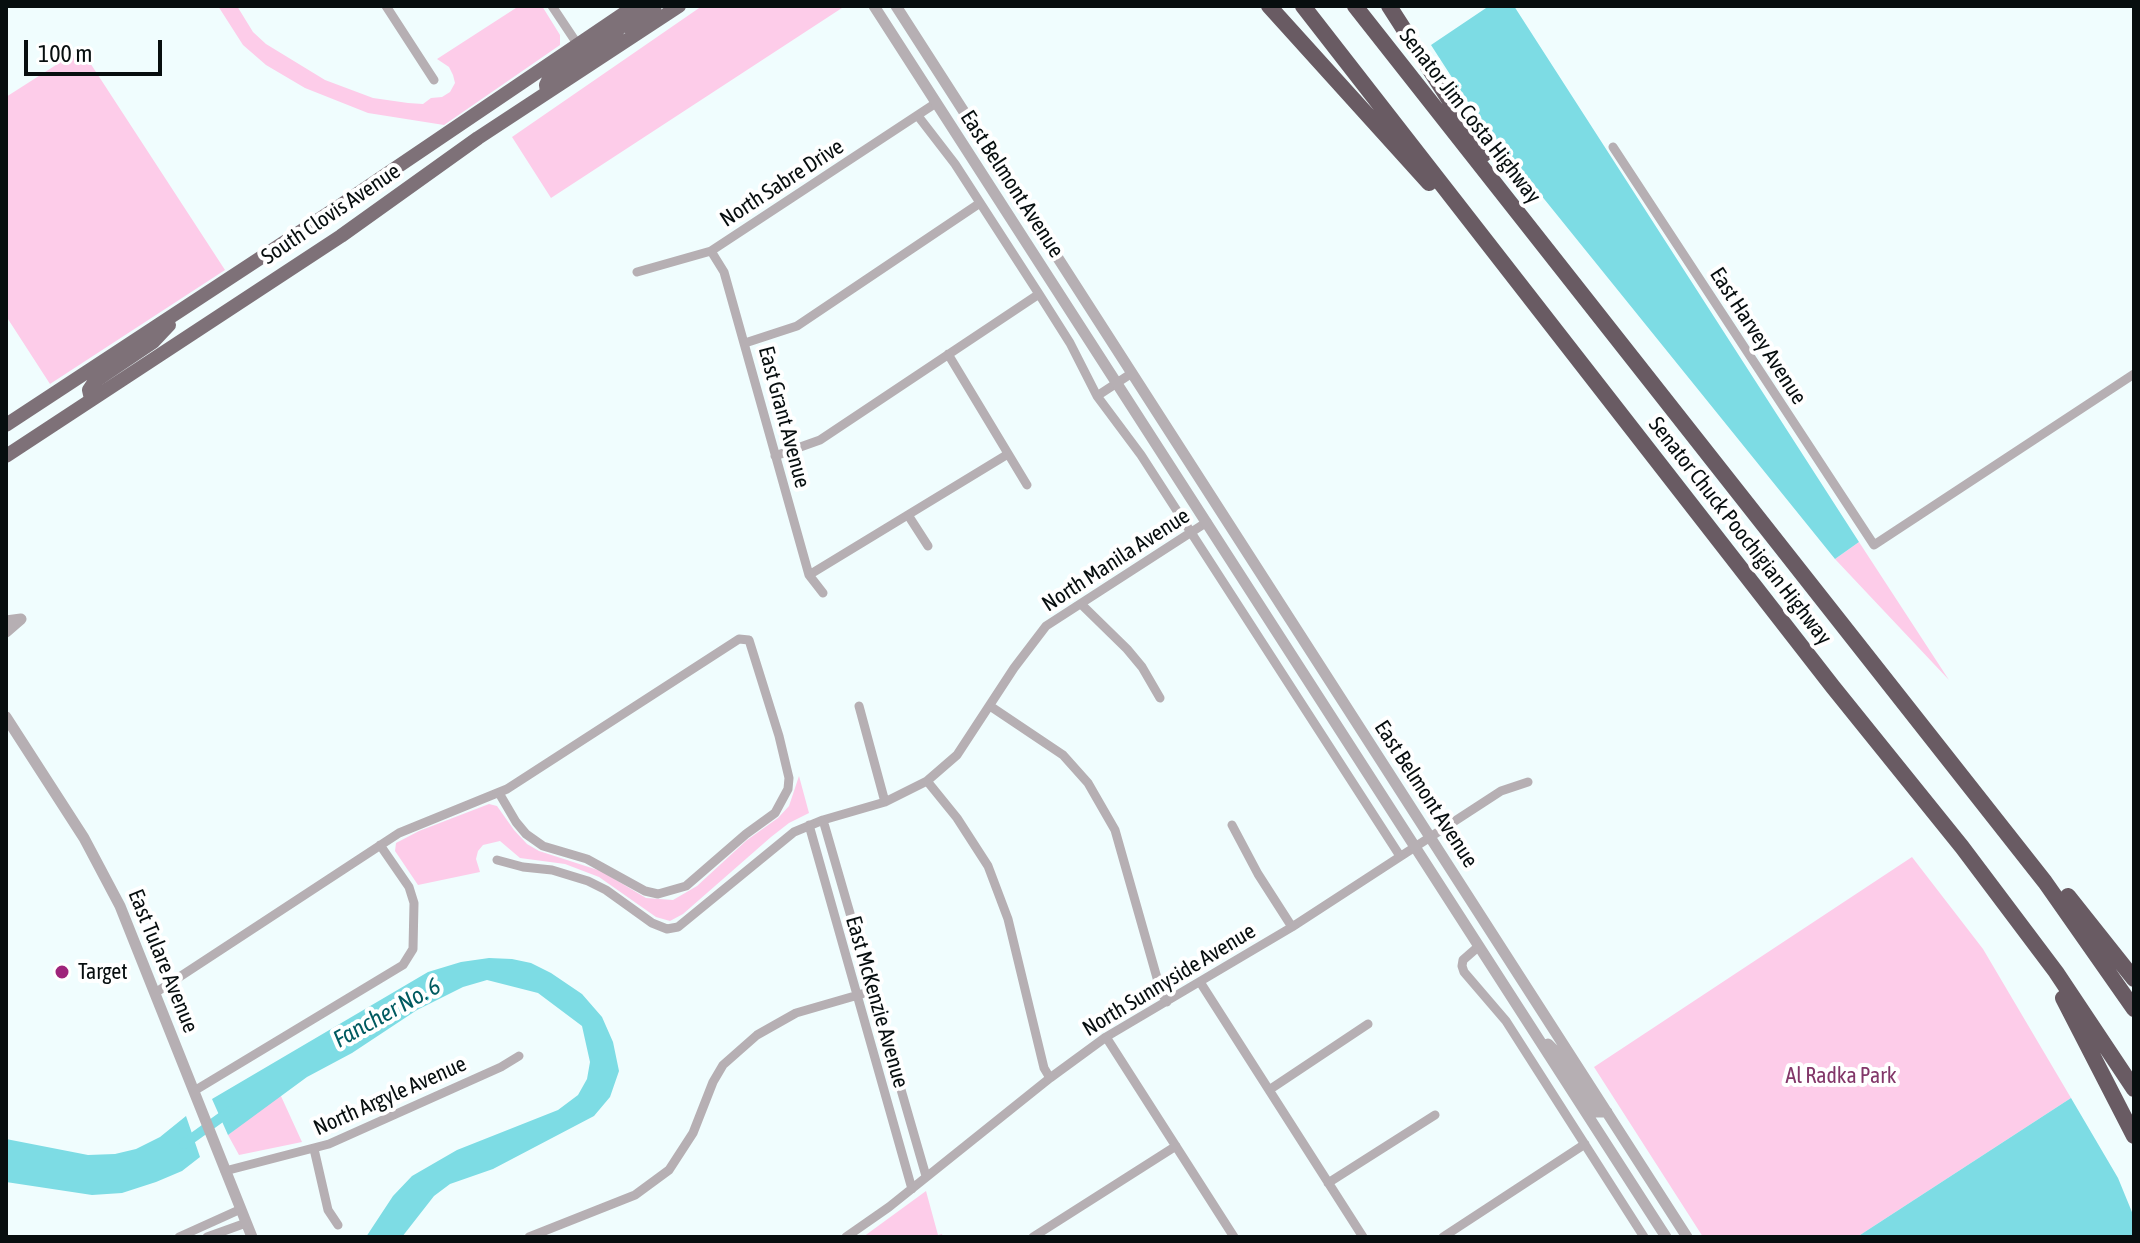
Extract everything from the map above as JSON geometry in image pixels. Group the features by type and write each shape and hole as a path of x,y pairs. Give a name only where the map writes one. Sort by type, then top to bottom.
{"highway":[{"path":"1269,6 1517,281"},
{"name":"Senator Chuck Poochigian Highway","path":"1303,6 2020,923 2134,1089"},
{"name":"Senator Jim Costa Highway","path":"1355,6 1549,253"},
{"path":"1389,6 1549,253"},
{"name":"Senator Chuck Poochigian Highway","path":"1549,253 2070,915 2134,1009"},
{"path":"1986,809 2052,876 2134,979"},
{"path":"2020,923 2083,1035 2134,1136"}],"main road":[{"name":"South Clovis Avenue","path":"6,425 637,6"},
{"path":"547,92 550,77 612,36 637,6"},
{"path":"611,49 640,16 655,6"},
{"name":"South Clovis Avenue","path":"6,456 353,228 547,92 679,6"},
{"path":"91,399 89,390 95,381 153,342 186,307"}],"street":[{"path":"386,6 434,80"},
{"path":"552,6 578,45"},
{"name":"East Belmont Avenue","path":"874,6 1666,1237"},
{"name":"East Belmont Avenue","path":"896,6 1687,1237"},
{"name":"North Sabre Drive","path":"637,272 711,251 936,103"},
{"path":"918,116 980,203 1070,343 1097,396 1141,455 1400,856"},
{"name":"East Harvey Avenue","path":"1613,147 1874,545 2134,374"},
{"path":"745,343 797,326 980,203"},
{"name":"East Grant Avenue","path":"711,251 724,272 809,575 823,593"},
{"path":"775,456 820,440 1039,294"},
{"path":"948,354 1027,485"},
{"path":"1097,396 1132,373"},
{"path":"809,575 1008,454"},
{"path":"908,515 928,546"},
{"name":"North Manila Avenue","path":"497,860 569,874 606,890 659,927 672,929 689,919 769,851 809,825 885,802 927,781 957,755 1046,626 1207,522"},
{"path":"1082,605 1127,649 1160,698"},
{"path":"6,621 21,619 6,632"},
{"path":"155,993 380,845 416,825 499,793 739,639 749,640 779,736 789,778 788,789 775,813 686,886 658,894 645,891 587,859 543,846 516,822 499,793"},
{"path":"859,706 885,802"},
{"path":"990,706 1063,755 1088,783 1115,830 1161,992 1167,1002"},
{"name":"East Tulare Avenue","path":"6,717 103,870 252,1237"},
{"path":"927,781 974,842 988,866 1008,919 1044,1068 1050,1078"},
{"name":"North Sunnyside Avenue","path":"846,1237 1106,1037 1292,927 1501,791 1528,782"},
{"name":"East McKenzie Avenue","path":"823,820 926,1176"},
{"name":"East McKenzie Avenue","path":"809,825 912,1189"},
{"path":"1232,825 1258,874 1292,927"},
{"path":"194,1091 403,965 413,949 414,903 409,887 380,845"},
{"path":"1479,946 1463,960 1464,972 1506,1021 1642,1236"},
{"path":"1200,982 1363,1237"},
{"path":"529,1237 635,1195 653,1184 681,1154 693,1133 713,1082 723,1065 739,1049 796,1013 872,991"},
{"path":"1269,1090 1368,1024"},
{"path":"1533,1030 1560,1056 1596,1112 1607,1112"},
{"path":"1106,1037 1234,1237"},
{"name":"North Argyle Avenue","path":"225,1171 314,1149 501,1067 519,1056"},
{"path":"1328,1183 1435,1115"},
{"path":"1443,1237 1585,1144"},
{"path":"1033,1237 1176,1146"},
{"path":"314,1149 328,1210 338,1225"},
{"path":"179,1237 241,1209"},
{"path":"207,1237 246,1223"}],"green space":[{"path":"218,6 237,6 253,32 266,44 325,80 373,98 408,103 423,104 450,92 455,83 453,75 449,67 437,59 519,6 542,6 560,35 560,45 444,125 368,113 305,88 266,65 243,45"},
{"path":"702,6 845,6 551,198 512,137"},
{"path":"81,49 225,270 50,384 6,316 6,97"},
{"path":"1859,542 1949,680 1835,559"},
{"path":"799,776 809,813 789,823 683,914 670,921 656,917 599,877 565,864 520,858 500,841 483,845 478,851 476,859 480,872 418,885 395,851 396,843 419,831 489,804 497,806 527,844 539,851 601,871 646,898 673,900 697,886 747,840 778,818 789,806"},
{"name":"Al Radka Park","path":"1912,857 1983,949 2071,1098 1857,1237 1703,1237 1594,1067"},
{"path":"280,1094 302,1142 239,1155 228,1135"},
{"path":"926,1191 938,1235 942,1234 943,1237 863,1237"}],"water":[{"path":"1489,6 1514,6 1859,542 1835,559 1473,110 1431,45"},
{"path":"489,958 531,963 551,973 582,994 602,1017 613,1042 619,1071 610,1097 594,1116 493,1169 450,1184 434,1196 402,1237 366,1237 393,1196 412,1176 457,1150 558,1110 578,1095 587,1079 590,1062 582,1026 538,993 487,980 463,987 417,1010 352,1053 307,1077 228,1135 212,1099 428,972"},
{"path":"2071,1098 2118,1178 2134,1217 2134,1237 1857,1237"},
{"path":"186,1116 200,1157 182,1171 156,1182 122,1193 92,1195 6,1182 6,1139 88,1155 115,1154 136,1149 160,1137"}],"waterway":[{"name":"Fancher No. 6","path":"184,1144 230,1111"}],"place":[{"name":"Target","path":"62,972"}]}
